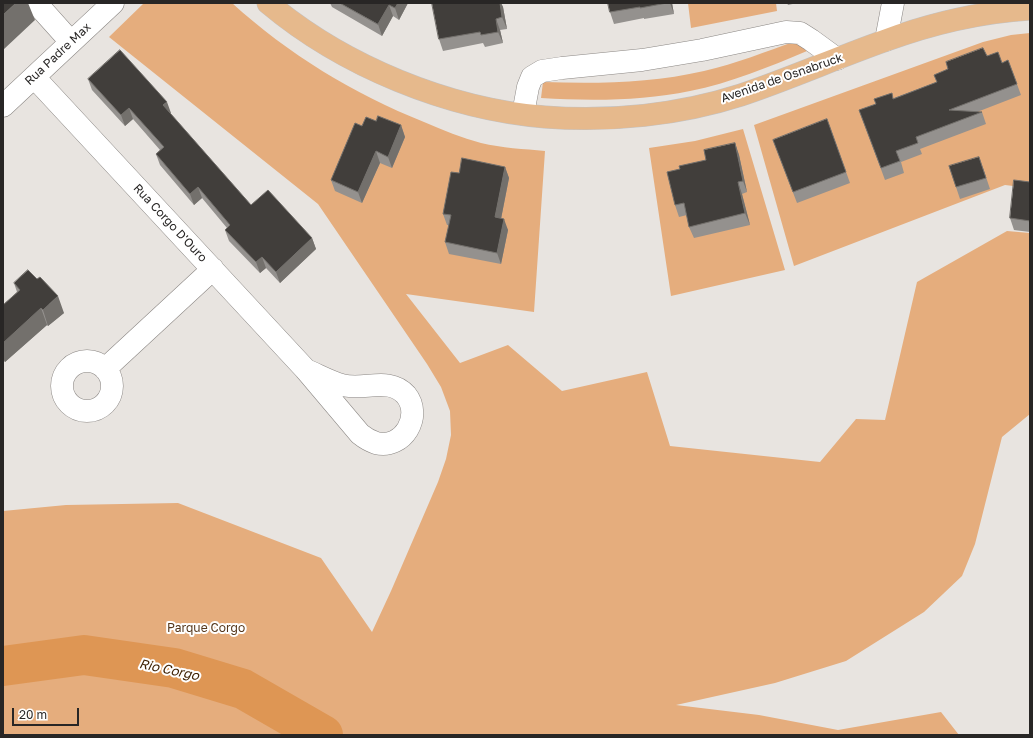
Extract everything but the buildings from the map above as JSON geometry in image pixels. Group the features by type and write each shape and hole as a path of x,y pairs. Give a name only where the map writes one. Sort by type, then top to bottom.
{"main road":[{"name":"Avenida de Osnabruck","path":"268,3 295,24 339,52 386,75 442,96 471,104 523,114 571,118 628,117 674,110 740,95 886,40 955,20 1003,11 1030,9"}],"street":[{"path":"36,3 71,42"},
{"name":"Rua Padre Max","path":"3,106 113,3"},
{"path":"886,40 893,3"},
{"path":"523,114 528,87 532,77 542,71 642,60 702,50 786,32 800,33 837,59"},
{"name":"Rua Corgo D'Ouro","path":"34,77 306,370 360,434 368,440 378,444 398,440 405,434 410,425 412,415 411,405 406,396 399,389 391,385 381,384 362,387 342,386 306,370"},
{"path":"105,369 213,269"}],"green space":[{"name":"Parque Corgo","path":"144,3 232,3 253,22 299,56 372,99 452,134 467,139 489,145 545,151 534,312 406,294 460,363 508,345 562,391 647,372 670,446 820,462 856,419 885,420 917,282 1007,231 1030,233 1030,414 1002,437 975,544 962,576 924,612 846,661 775,683 676,705 759,715 838,730 941,712 959,735 3,735 3,511 66,505 178,503 321,558 372,632 438,482 446,459 451,435 450,411 441,387 427,364 318,204 109,37"},
{"path":"688,3 776,3 777,11 691,28"},
{"path":"1030,33 1030,188 1005,185 794,266 754,125 983,42 1011,35"},
{"path":"797,41 807,51 764,69 705,88 654,97 578,100 541,98 543,82 624,82 684,75 728,65"},
{"path":"743,129 785,270 671,296 649,148 695,141"}],"waterway":[{"name":"Rio Corgo","path":"3,666 84,655 174,668 243,689 323,735"}]}
